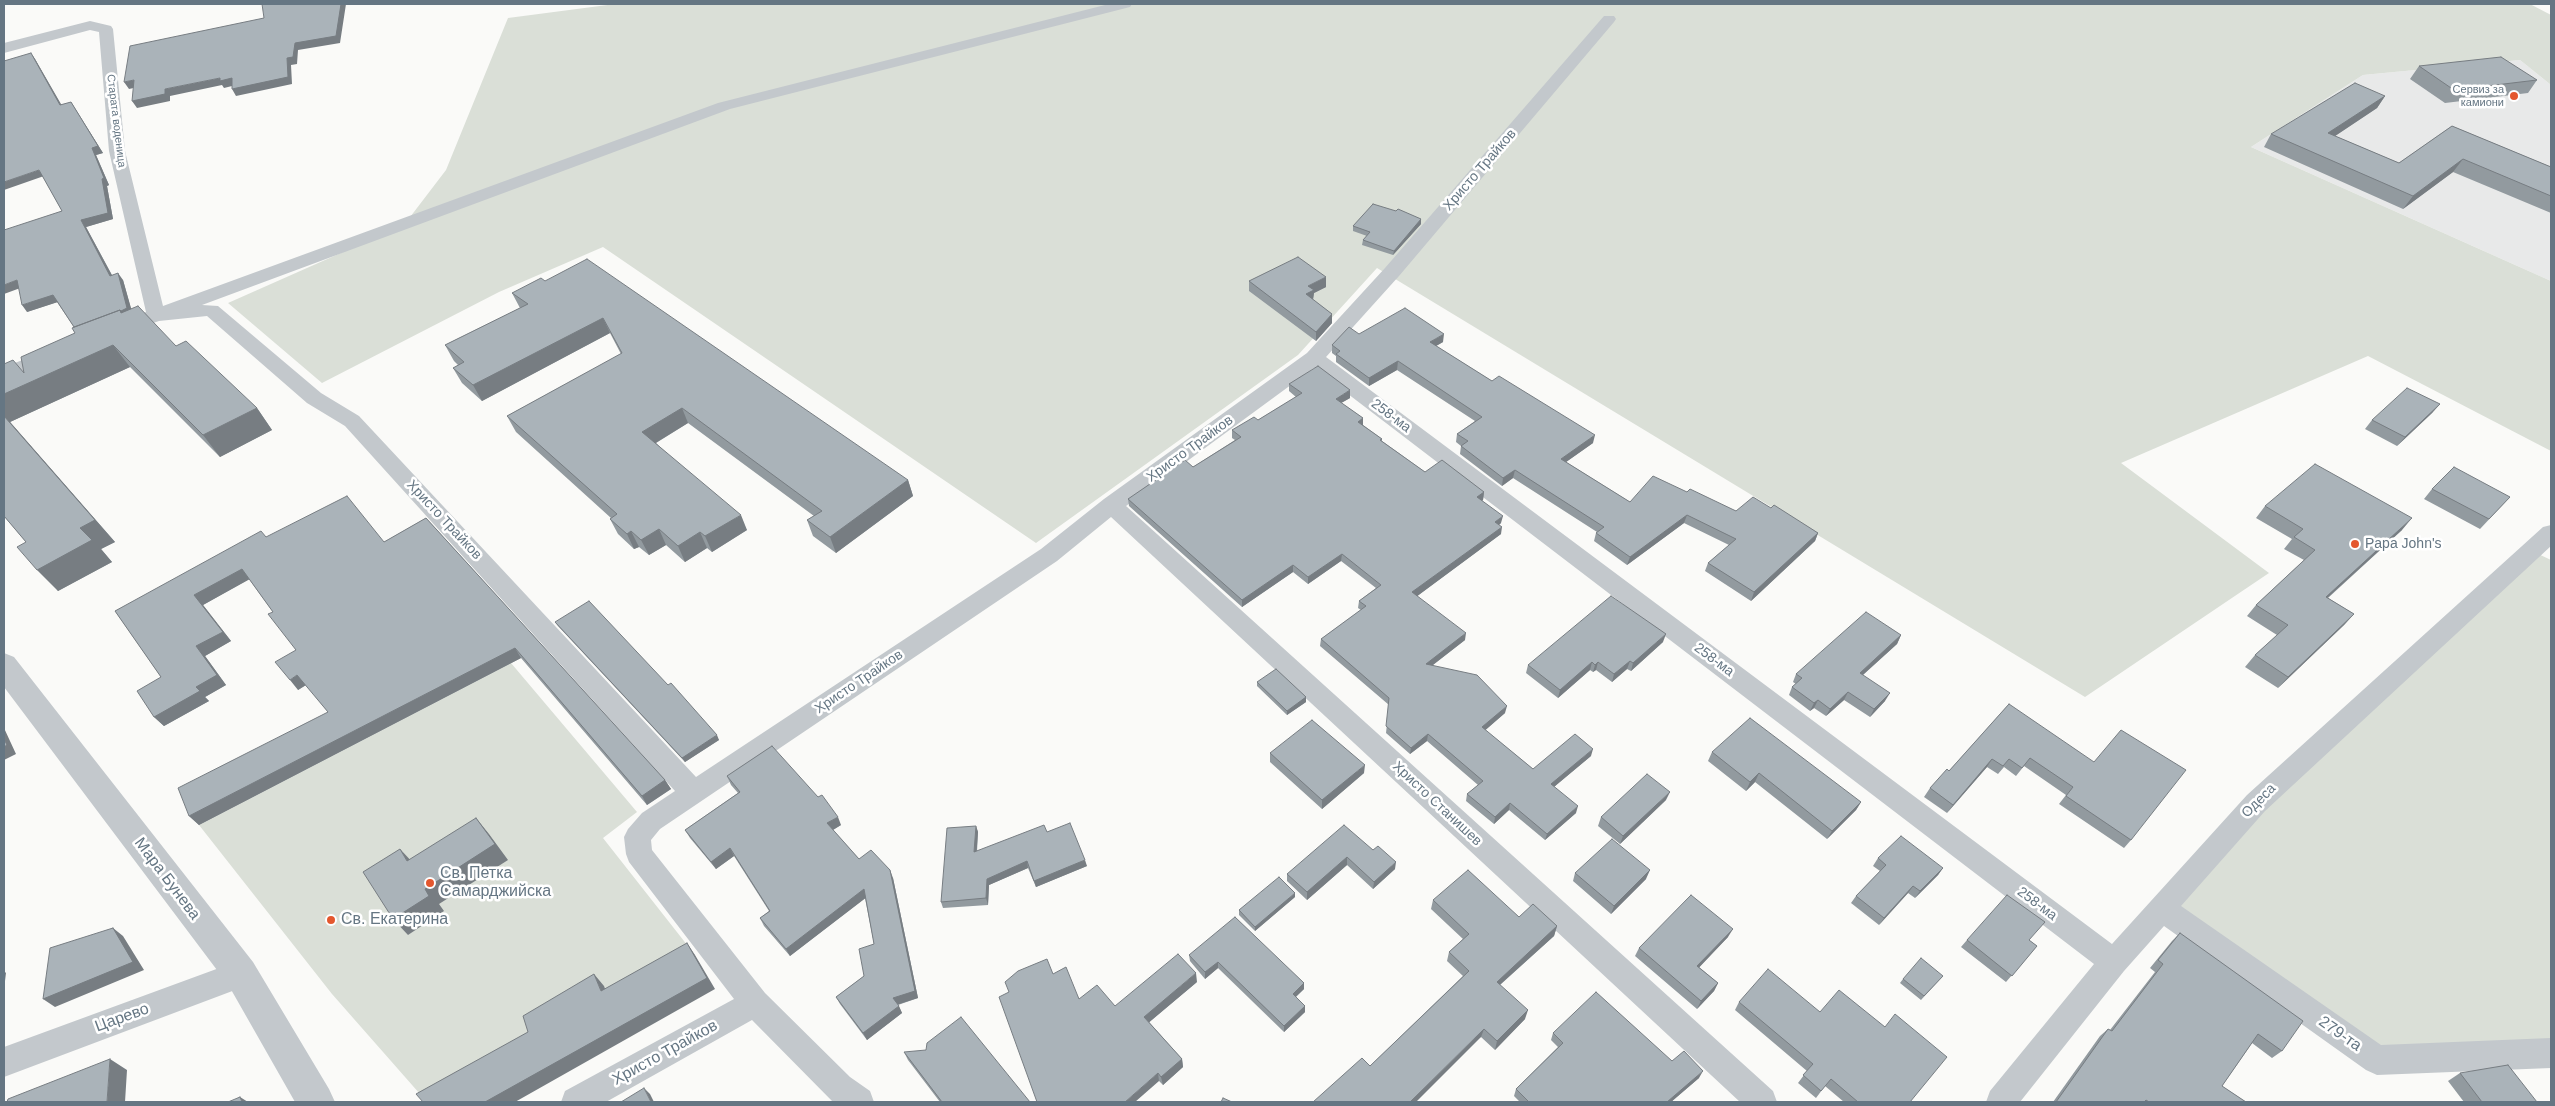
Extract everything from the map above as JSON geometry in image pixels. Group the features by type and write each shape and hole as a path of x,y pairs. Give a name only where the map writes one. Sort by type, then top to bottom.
{"street":[{"path":"102,336 724,106 1125,4"},
{"name":"Христо Трайков","path":"859,1102 839,1088 754,1003 639,854 637,838 650,821 1041,561 1112,506 1314,358 1392,272 1610,19"},
{"name":"Старата воденица","path":"4,48 90,25 106,29 118,151 156,315"},
{"name":"Христо Трайков","path":"156,315 211,310 314,398 352,421 694,793"},
{"path":"4,374 66,349"},
{"name":"258-ма","path":"1314,358 2114,962"},
{"name":"Христо Станишев","path":"1112,506 1762,1102"},
{"name":"Одеса","path":"2001,1102 2114,962 2256,803 2551,533"},
{"name":"Мара Бунева","path":"4,665 241,974 316,1102"},
{"name":"279-та","path":"2161,908 2377,1060 2551,1053"},
{"name":"Царево","path":"4,1062 241,974"},
{"name":"Христо Трайков","path":"576,1102 754,1003"}],"shaded area":[{"path":"615,4 2530,4 2551,15 2551,85 2520,60 2363,75 2251,147 2551,281 2551,451 2368,356 2121,463 2269,573 2085,697 1377,268 1298,355 1036,543 603,247 499,292 322,383 228,303 404,225 446,170 508,18"},
{"path":"2520,60 2551,85 2551,281 2251,147 2363,75"},
{"path":"2532,551 2551,560 2551,1053 2377,1060 2161,908"},
{"path":"511,663 637,812 603,838 695,955 611,1002 603,986 539,1043 427,1102 332,994 199,825"}],"building":[{"path":"262,4 341,4 336,36 295,43 293,57 287,58 288,77 232,89 232,78 220,81 220,78 165,89 165,94 132,101 134,80 124,82 130,46 264,18"},
{"path":"31,53 60,105 71,102 98,146 92,148 104,178 102,179 108,213 81,220 110,276 118,273 127,308 74,327 53,295 22,305 17,280 4,285 4,230 62,211 39,170 4,182 4,61"},
{"path":"2501,57 2537,80 2454,90 2419,66"},
{"path":"2355,83 2385,96 2328,133 2399,163 2452,126 2551,167 2551,196 2463,159 2413,196 2271,134"},
{"path":"1373,204 1396,211 1398,209 1421,219 1394,251 1363,240 1370,232 1353,226"},
{"path":"1298,257 1326,277 1308,286 1314,290 1306,294 1332,314 1316,332 1249,281"},
{"path":"587,259 908,480 830,537 807,520 822,511 682,408 642,432 741,515 705,536 700,532 678,546 659,529 641,540 631,531 627,534 610,519 617,514 507,416 622,353 603,318 473,385 453,368 464,362 445,345 528,304 512,293 541,278 545,281"},
{"path":"138,306 176,346 186,341 257,408 203,435 113,345 4,394 4,364 13,360 24,373 21,357 75,333 72,328 120,310 121,313"},
{"path":"1405,308 1444,334 1430,342 1492,381 1499,376 1595,435 1561,459 1630,502 1653,476 1687,492 1690,489 1736,511 1753,497 1771,508 1774,505 1818,533 1754,592 1708,563 1736,539 1687,515 1630,557 1596,533 1604,527 1515,470 1503,478 1461,446 1468,441 1457,434 1482,417 1398,361 1369,378 1336,354 1340,351 1332,345 1349,327 1359,334"},
{"path":"1318,366 1350,390 1336,399 1363,418 1358,422 1382,439 1380,440 1425,472 1442,460 1484,492 1477,497 1503,516 1495,522 1502,527 1412,592 1466,633 1426,664 1477,675 1507,706 1482,727 1533,769 1575,734 1593,749 1551,784 1578,806 1547,834 1510,803 1495,817 1467,794 1483,781 1428,734 1411,748 1386,726 1389,698 1321,639 1366,606 1359,601 1381,585 1342,554 1308,577 1293,565 1242,600 1128,499 1185,460 1193,467 1241,437 1232,430 1254,417 1258,420 1302,393 1289,384"},
{"path":"2407,388 2440,404 2405,437 2372,420"},
{"path":"4,416 95,520 80,528 92,540 37,570 17,547 26,542 4,516"},
{"path":"2315,464 2412,518 2326,597 2354,614 2288,677 2255,655 2288,625 2256,605 2315,550 2294,537 2303,529 2265,506"},
{"path":"2454,467 2510,497 2489,519 2432,489"},
{"path":"347,496 384,542 426,518 665,780 642,796 515,648 189,816 178,788 328,712 297,675 290,680 275,662 296,650 268,614 273,612 242,569 194,595 223,632 196,646 217,675 196,687 200,691 154,717 137,691 161,677 115,611 261,531 266,537"},
{"path":"1611,596 1666,634 1633,663 1630,661 1614,674 1598,662 1595,665 1592,662 1560,690 1528,665"},
{"path":"589,601 668,685 671,683 717,735 682,758 555,622"},
{"path":"1866,612 1901,635 1860,673 1890,693 1874,709 1848,692 1830,709 1818,700 1814,703 1792,687 1802,678 1796,674"},
{"path":"1276,669 1306,697 1287,711 1257,682"},
{"path":"2009,704 2094,762 2121,730 2186,770 2131,840 2066,796 2073,787 2030,758 2022,768 2009,759 2003,766 1992,759 1953,805 1930,788 1947,769 1949,771"},
{"path":"1750,718 1861,802 1832,831 1759,773 1750,782 1712,752"},
{"path":"1312,720 1365,765 1322,800 1270,753"},
{"path":"772,746 818,797 822,795 838,817 827,823 859,859 871,850 890,870 915,991 893,998 899,1006 863,1033 836,997 864,976 859,949 874,944 864,889 786,949 760,918 770,911 730,848 711,862 685,830 740,792 727,776"},
{"path":"1647,774 1670,792 1623,836 1601,817"},
{"path":"476,818 495,844 425,889 429,896 393,919 363,872 400,849 407,861"},
{"path":"1070,823 1085,860 1034,881 1027,861 987,879 986,898 941,902 947,828 976,826 974,852 1044,825 1047,832"},
{"path":"1344,825 1373,850 1378,846 1396,862 1374,882 1347,857 1307,892 1287,874"},
{"path":"1901,836 1943,868 1920,891 1913,886 1884,918 1856,896 1886,865 1878,858"},
{"path":"1612,839 1650,870 1614,906 1575,873"},
{"path":"1468,870 1519,917 1533,904 1557,926 1497,982 1528,1010 1497,1041 1484,1029 1410,1102 1313,1102 1362,1058 1370,1066 1469,971 1449,952 1469,934 1433,900"},
{"path":"1279,877 1295,893 1255,927 1239,910"},
{"path":"1691,895 1733,929 1697,966 1718,983 1701,1001 1639,948"},
{"path":"2007,895 2045,922 2029,940 2037,946 2012,976 1967,940"},
{"path":"1235,917 1304,983 1293,994 1305,1006 1284,1026 1218,962 1205,972 1189,955"},
{"path":"113,928 133,962 43,999 50,948"},
{"path":"2180,933 2303,1021 2282,1051 2258,1034 2222,1086 2246,1102 2149,1102 2146,1100 2144,1102 2056,1102 2108,1029 2112,1031 2163,964 2158,960"},
{"path":"687,943 707,978 485,1102 423,1102 416,1094 528,1032 523,1016 594,974 601,991"},
{"path":"1178,954 1196,973 1144,1017 1182,1059 1161,1077 1158,1073 1125,1102 1037,1102 999,997 1009,992 1005,982 1018,971 1047,959 1053,974 1066,967 1079,999 1097,985 1115,1006"},
{"path":"1921,958 1943,976 1924,996 1903,979"},
{"path":"1768,969 1820,1012 1839,990 1885,1027 1895,1014 1947,1057 1910,1102 1858,1102 1831,1079 1821,1091 1803,1075 1813,1064 1739,1002"},
{"path":"1596,992 1672,1061 1684,1051 1703,1071 1667,1102 1529,1102 1516,1089 1563,1043 1553,1033"},
{"path":"961,1017 1030,1102 942,1102 904,1052 926,1050 927,1043"},
{"path":"110,1059 107,1102 7,1102 8,1099"},
{"path":"2508,1065 2537,1102 2482,1102 2460,1073"},
{"path":"644,1088 651,1102 621,1102"},
{"path":"240,1097 242,1102 228,1102"},
{"path":"1223,1098 1232,1102 1221,1102"}],"place":[{"name":"Сервиз за камиони","path":"2514,96"},
{"name":"Papa John's","path":"2355,544"},
{"name":"Св. Петка Самарджийска","path":"430,883"},
{"name":"Св. Екатерина","path":"331,920"}]}
